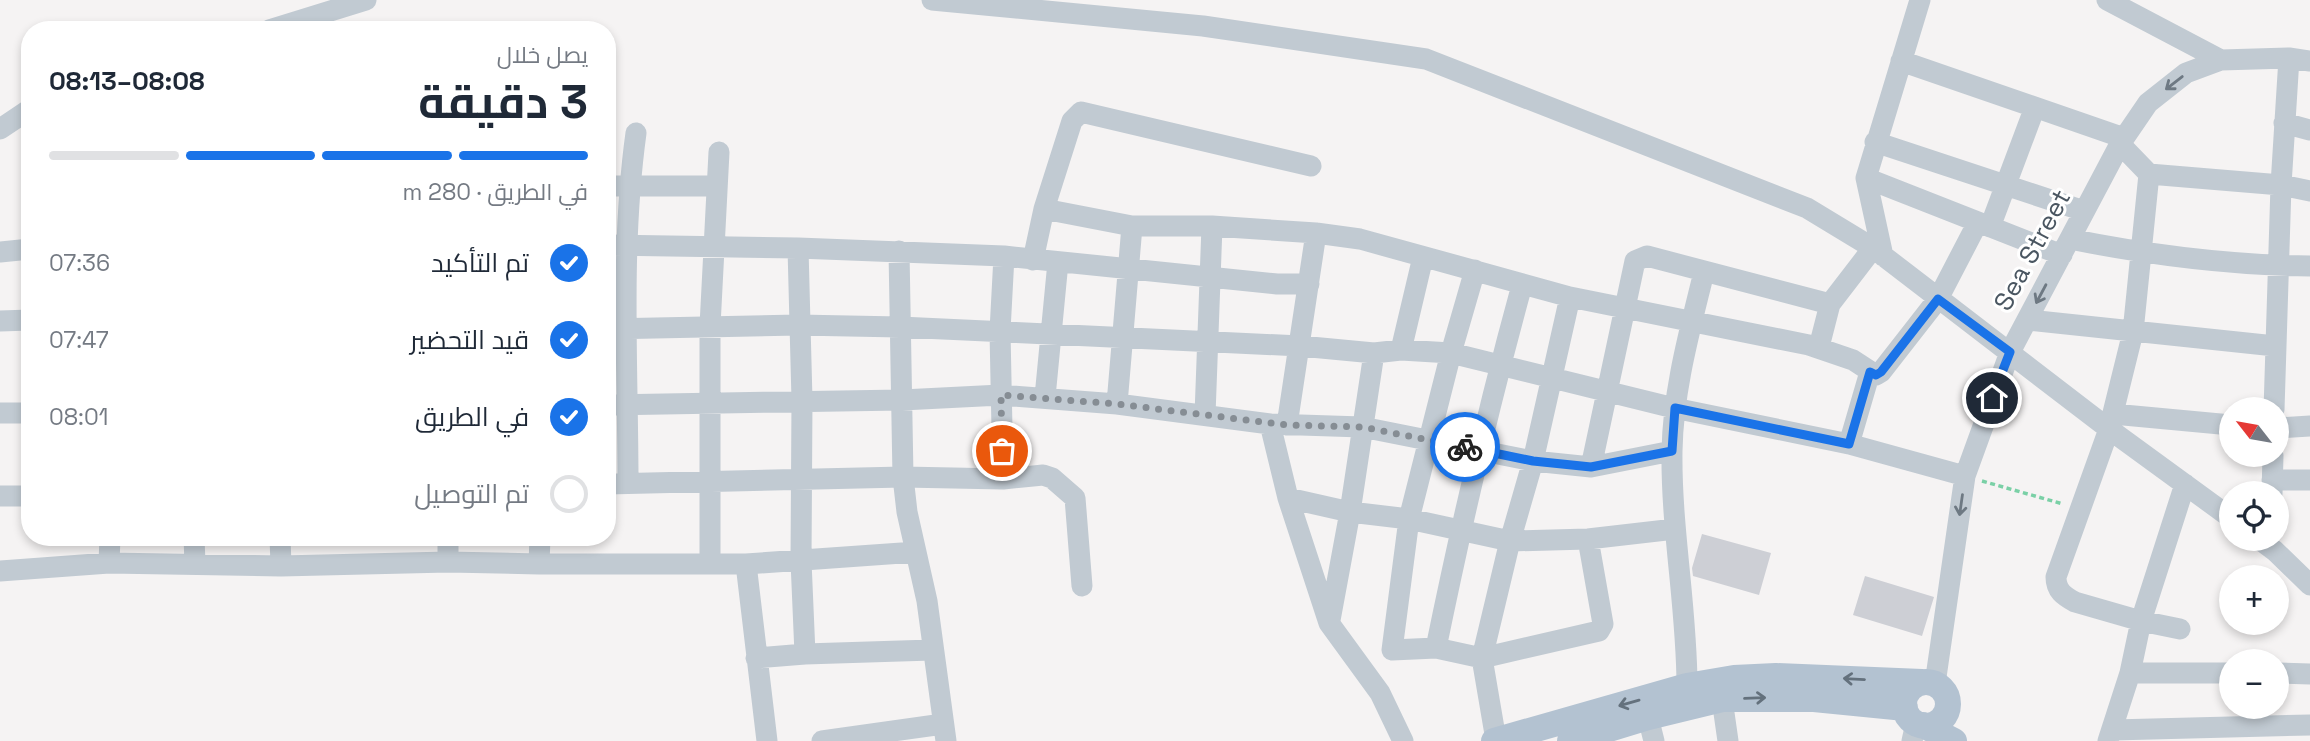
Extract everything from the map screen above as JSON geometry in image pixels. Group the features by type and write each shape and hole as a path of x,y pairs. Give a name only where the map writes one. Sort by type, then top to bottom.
{"main road":[{"path":"1495,741 1687,686 1734,678 1776,676 1929,683 1945,693 1945,713 1936,723 1914,724"},
{"path":"1914,724 1906,695 1910,689 1929,683"},
{"path":"1570,741 1651,729 1722,699 1814,699 1914,724 1954,741"}],"street":[{"path":"298,21 366,0"},
{"path":"932,0 1203,26 1426,59 1808,208 1878,252 2010,352 2111,422 2219,509"},
{"path":"1878,252 1866,178 1920,0"},
{"path":"2107,0 2221,60"},
{"path":"2274,397 2284,123 2300,59"},
{"name":"Sea Street","path":"1929,683 1965,476 2010,352 2122,141 2148,103 2186,73 2221,60 2300,59"},
{"path":"1900,61 2035,107 2122,141 2149,174 2133,332 2111,422 2056,577 2056,585 2066,597 2075,602 2180,629"},
{"path":"1044,209 1132,226 1212,226 1317,233 1360,239 1570,297 1819,347 1853,360 1876,375 1938,299 1984,224 2006,184 2035,107"},
{"path":"1033,260 1044,209 1072,121 1082,112 1311,166"},
{"path":"0,129 21,115"},
{"path":"2284,123 2310,130"},
{"path":"636,133 618,186 618,483 903,477 1003,479 1043,475 1052,478 1075,498 1082,586"},
{"path":"1875,142 2084,211"},
{"path":"710,564 710,326 719,152"},
{"path":"2149,174 2281,185 2310,191"},
{"path":"1866,178 1984,224 2066,247 2279,266 2310,266"},
{"path":"618,186 717,186"},
{"path":"1117,404 1132,226"},
{"path":"1205,415 1212,226"},
{"path":"1317,233 1300,346 1279,425 1288,498 1329,623 1380,693 1403,741"},
{"path":"617,246 799,248 1004,256 1209,278 1309,284"},
{"path":"799,248 801,561 805,654"},
{"path":"0,252 21,250"},
{"path":"822,741 945,733 927,601 907,512 903,477 899,251"},
{"path":"1819,347 1830,304 1878,252"},
{"path":"1003,479 1000,331 1004,256"},
{"path":"1591,467 1635,261 1638,258 1647,256 1830,304"},
{"path":"1401,350 1423,257"},
{"path":"1045,397 1058,262"},
{"path":"1392,650 1409,519 1475,270"},
{"path":"1687,686 1687,651 1675,529 1672,451 1675,408 1704,272"},
{"path":"1436,649 1460,532 1522,285"},
{"path":"1495,741 1482,658 1510,541 1533,461 1570,297"},
{"path":"0,321 21,320"},
{"path":"2028,320 2275,346"},
{"path":"617,329 799,325 900,327 1300,346 1374,353 1401,350 1451,353 1675,408 1849,444 1965,476"},
{"path":"1329,623 1350,512 1374,353"},
{"path":"1849,444 1870,372"},
{"path":"618,404 902,400 1001,395 1117,404 1279,425 1362,427 1533,461 1591,467 1672,451"},
{"path":"0,413 21,413"},
{"path":"2111,422 2219,425"},
{"path":"2289,427 2310,426"},
{"path":"2289,484 2310,480"},
{"path":"2185,484 2141,621 2130,673 2110,736 2310,725"},
{"path":"0,496 21,496"},
{"path":"1288,498 1350,512 1409,519 1510,541 1588,539 1675,529"},
{"path":"1354,655 1392,650 1436,649 1482,658 1599,631 1603,624 1588,539"},
{"path":"109,563 110,546"},
{"path":"194,546 195,564"},
{"path":"280,546 281,566"},
{"path":"448,546 448,562"},
{"path":"539,564 540,546"},
{"path":"2277,551 2310,585"},
{"path":"0,571 109,563 281,566 448,562 746,564 916,552"},
{"path":"746,564 767,741"},
{"path":"756,658 932,650"},
{"path":"2130,673 2219,673"},
{"path":"2289,673 2310,674"},
{"path":"1722,699 1728,741"}],"path":[{"path":"1965,476 2081,510"}],"building":[{"path":"1702,534 1771,553 1759,595 1693,576 1692,568"},
{"path":"1865,576 1934,597 1922,636 1853,615"}],"way so far":[{"path":"1002,451 1001,395 1117,404 1287,425 1362,427 1465,447"}],"route":[{"path":"1465,447 1533,461 1591,467 1672,451 1675,408 1849,444 1870,372 1876,375 1881,372 1938,299 2010,352 1992,398"}]}
